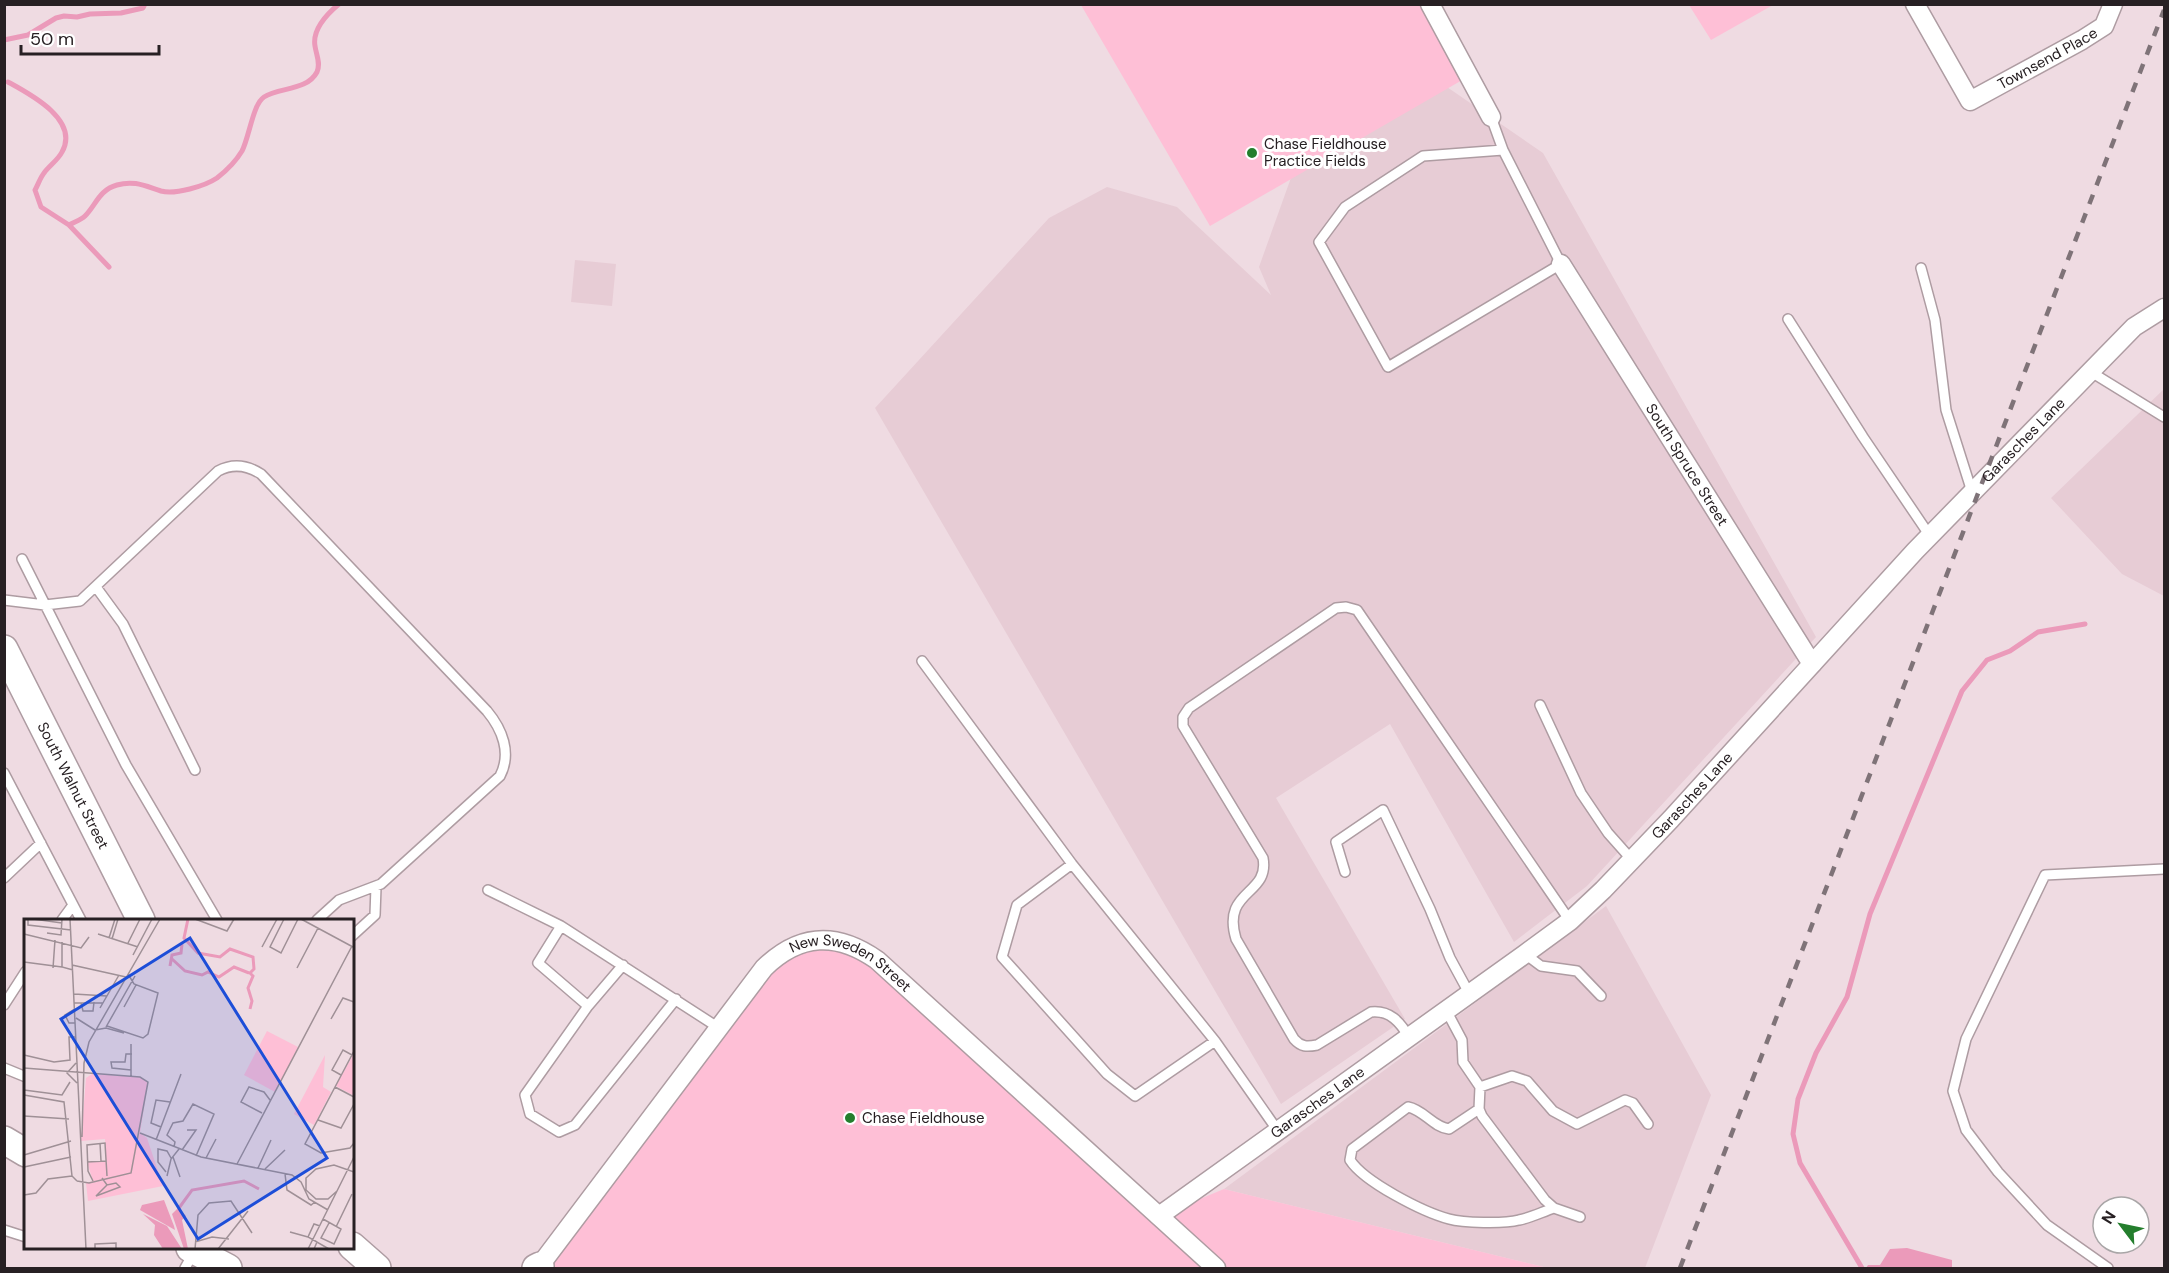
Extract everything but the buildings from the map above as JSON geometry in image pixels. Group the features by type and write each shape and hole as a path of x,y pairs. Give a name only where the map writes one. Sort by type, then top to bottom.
{"main road":[{"name":"South Walnut Street","path":"4,649 140,919"},
{"path":"4,1140 24,1151"},
{"path":"354,1248 377,1268"},
{"path":"190,1256 228,1269"}],"street":[{"path":"1430,4 1491,117"},
{"name":"Townsend Place","path":"1915,4 1970,101 2104,26 2113,4"},
{"name":"South Spruce Street","path":"1561,264 1812,664"},
{"name":"Garasches Lane","path":"1159,1216 1570,921 1604,890 1972,492 2134,327 2164,308"},
{"name":"New Sweden Street","path":"538,1268 764,968 789,947 819,940 835,940 849,944 864,951 889,970 1075,1142 1159,1216"},
{"path":"1159,1216 1216,1269"}],"lane":[{"path":"1491,117 1503,150 1561,264 1388,367 1320,242 1345,207 1423,156 1503,150"},
{"path":"1921,268 1935,320 1946,410 1972,492"},
{"path":"1788,319 1863,437 1930,536"},
{"path":"2091,372 2164,417"},
{"path":"4,600 45,605 80,601 218,471 227,466 248,467 261,474 495,720 503,740 506,758 500,776 376,887 353,893 339,900 319,919"},
{"path":"22,559 126,765 216,919"},
{"path":"96,587 123,624 195,770"},
{"path":"1409,1037 1395,1019 1380,1011 1371,1012 1317,1045 1307,1047 1299,1045 1294,1039 1236,939 1232,925 1237,905 1262,878 1265,868 1263,858 1183,726 1183,717 1189,708 1336,608 1346,607 1357,610 1570,921"},
{"path":"922,662 1072,864 1215,1041 1278,1131"},
{"path":"1540,705 1581,793 1608,833 1632,860"},
{"path":"4,773 80,919"},
{"path":"1345,872 1336,842 1383,810 1430,909 1450,958 1469,993"},
{"path":"4,878 41,843"},
{"path":"1072,864 1017,905 1002,957 1107,1074 1135,1096 1215,1041"},
{"path":"2108,1269 2047,1225 1998,1172 1966,1130 1953,1091 1966,1039 2045,875 2164,869"},
{"path":"354,934 375,915 376,887"},
{"path":"488,890 561,926 719,1028"},
{"path":"63,919 73,905"},
{"path":"561,926 538,963 588,1006"},
{"path":"1525,954 1541,966 1577,971 1601,996"},
{"path":"623,965 588,1006 525,1095 530,1114 559,1132 575,1125 676,999"},
{"path":"4,1005 24,974"},
{"path":"1446,1010 1462,1040 1463,1062 1480,1087 1479,1110 1545,1200 1554,1208 1580,1217"},
{"path":"4,1068 24,1076"},
{"path":"1480,1087 1512,1076 1527,1081 1553,1111 1576,1124 1625,1100 1633,1103 1648,1124"},
{"path":"1479,1110 1449,1129 1441,1128 1414,1108 1408,1107 1352,1149 1350,1160 1355,1167 1390,1193 1449,1219 1476,1222 1517,1221 1554,1208"},
{"path":"4,1230 24,1236"}],"shaded area":[{"name":"Chase Fieldhouse Practice Fields","path":"1081,5 1420,5 1464,79 1210,226"},
{"path":"1689,5 1773,5 1711,40"},
{"path":"1412,63 1543,153 1816,637 1587,886 1514,942 1390,724 1276,798 1405,1019 1281,1104 875,408 1049,218 1107,187 1177,207 1271,295 1259,267 1311,122"},
{"path":"575,260 616,264 612,306 571,302"},
{"path":"2164,389 2164,596 2122,574 2051,498"},
{"path":"1606,906 1711,1095 1645,1268 1548,1268 1224,1189"},
{"name":"Chase Fieldhouse","path":"849,944 1159,1216 1224,1189 1548,1268 538,1268 777,955"},
{"path":"1907,1248 1952,1260 1952,1268 1866,1268 1868,1265 1880,1265 1890,1249"}],"waterway":[{"path":"4,40 28,35 56,18 121,13 143,8 145,4"},
{"path":"69,225 89,212 106,190 117,185 134,183 161,191 174,192 198,187 220,175 242,151 260,101 270,94 307,83 317,72 319,65 315,46 316,34 325,17 339,4"},
{"path":"8,82 40,101 59,119 64,129 66,140 62,152 46,170 35,190 41,207 69,225 109,267"},
{"path":"1862,1268 1800,1163 1793,1134 1798,1099 1816,1053 1847,997 1870,914 1962,691 1987,660 2010,651 2038,632 2085,624"}],"railway":[{"path":"1680,1268 2164,10"}],"place":[{"name":"Chase Fieldhouse Practice Fields","path":"1252,153"},
{"name":"Chase Fieldhouse","path":"850,1118"}]}
